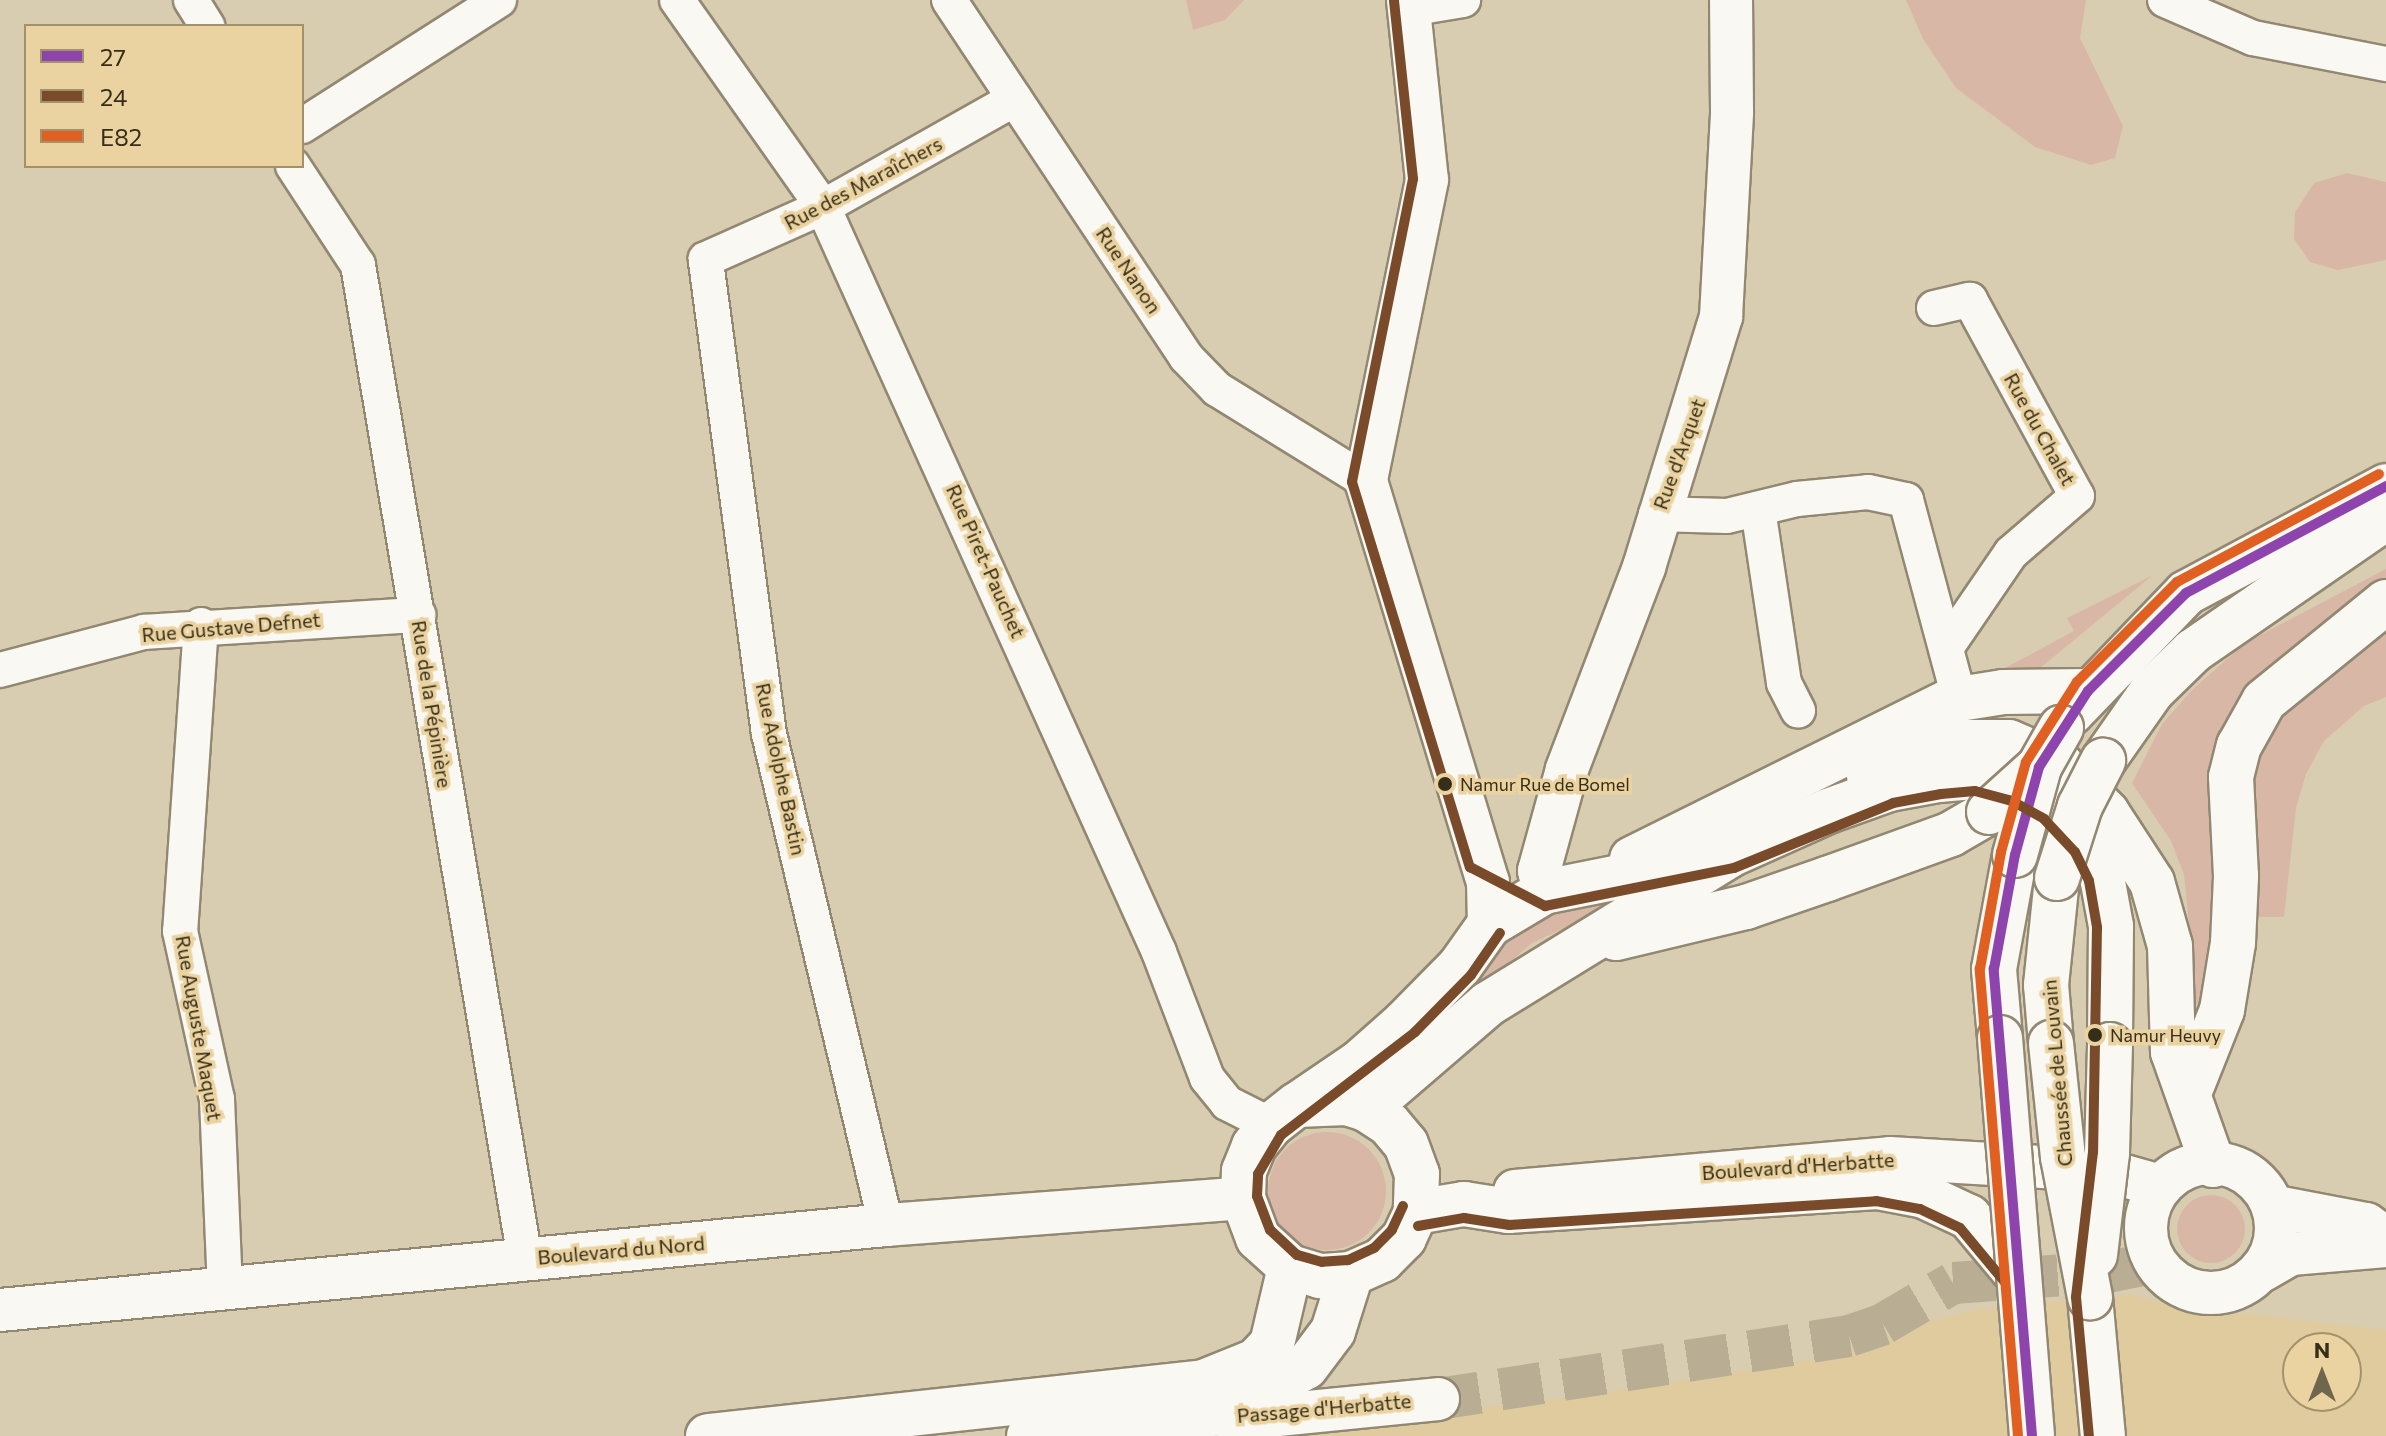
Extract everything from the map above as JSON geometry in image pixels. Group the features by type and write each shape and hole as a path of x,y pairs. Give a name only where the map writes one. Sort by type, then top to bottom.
{"main road":[{"path":"2032,1436 2015,1272 1994,969 2003,915 2039,767 2061,728 2088,691 2186,593 2386,486"},
{"name":"Chaussée de Louvain","path":"2090,1297 2063,1157 2046,985 2057,878 2080,806 2103,761 2152,691 2193,651 2386,518"},
{"path":"2189,1093 2222,1010 2233,943 2236,876 2230,788 2239,746 2264,701 2386,602"},
{"path":"1284,1115 1347,1103 1366,1109 1389,1124 1406,1144 1417,1174 1416,1212 1404,1238 1382,1260 1351,1274 1320,1276 1290,1267 1258,1238 1243,1198 1244,1171 1284,1115 1405,1022 1460,966 1489,925 1953,700 2003,692 2088,691"},
{"path":"1828,811 1878,768 1951,742 2009,742 2060,764 2128,838 2152,882 2170,946 2173,1052 2213,1165"},
{"path":"1578,946 1746,907 1951,834 1989,812 2039,767"},
{"path":"1366,1109 1488,1004 1730,855 1828,811 1889,789 1976,777 2017,788 2053,808 2087,844 2102,877 2111,926 2107,1153 2090,1297 2103,1436"},
{"path":"1564,887 1730,855"},
{"path":"1416,1212 1486,1204 1508,1211 1877,1187 1924,1196 1969,1217 2015,1272"},
{"path":"708,1436 1204,1382 1256,1361 1272,1344 1290,1267"},
{"path":"1029,1436 1211,1414 1306,1367 1333,1331 1351,1274"}],"street":[{"path":"191,0 206,24"},
{"path":"304,125 499,0"},
{"name":"Rue Piret-Pauchet","path":"677,0 823,207 1148,926 1207,1078 1227,1103 1284,1115"},
{"name":"Rue Nanon","path":"949,0 1196,368 1217,389 1366,481"},
{"path":"1463,0 1408,4 1427,180 1366,481 1482,860 1489,925"},
{"name":"Rue d'Arquet","path":"1564,887 1539,871 1567,769 1644,567 1656,514 1701,392 1725,293 1731,0"},
{"path":"2165,0 2253,38 2386,64"},
{"name":"Rue des Maraîchers","path":"706,259 823,207 1015,99"},
{"name":"Rue de la Pépinière","path":"294,168 358,265 525,1259"},
{"name":"Rue Adolphe Bastin","path":"706,259 769,734 886,1225"},
{"name":"Rue du Chalet","path":"1934,308 1970,300 2077,496 2011,553 1946,648"},
{"path":"1656,514 1727,516 1868,492 1906,500 1956,686 1953,700"},
{"path":"1758,509 1784,683 1798,711"},
{"name":"Rue Gustave Defnet","path":"0,670 144,632 201,625 418,615"},
{"name":"Rue Auguste Maquet","path":"201,625 180,931 217,1099 225,1288"},
{"path":"1482,860 1564,887"},
{"name":"Boulevard d'Herbatte","path":"1486,1204 1508,1191 1890,1158 2107,1171 2160,1186"},
{"path":"2386,1238 2366,1224 2276,1207 2245,1173 2213,1165 2186,1169 2160,1186 2146,1207 2147,1245 2168,1277 2202,1293 2225,1292 2246,1284 2291,1254 2386,1246"},
{"name":"Boulevard du Nord","path":"0,1310 886,1225 1243,1198"},
{"path":"2263,1270 2274,1249 2276,1207"},
{"name":"Passage d'Herbatte","path":"1211,1414 1248,1418 1438,1399"}],"shaded area":[{"path":"1186,0 1244,0 1225,20 1193,30"},
{"path":"1906,0 2086,0 2080,38 2123,126 2115,158 2091,165 2035,147 1956,88 1923,39"},
{"path":"2347,173 2386,182 2386,260 2338,270 2310,262 2294,239 2295,212 2314,183"},
{"path":"2386,569 2386,589 2280,669 2221,861 2208,1005 2187,1004 2191,943 2184,875 2171,841 2132,783 2162,724 2193,689 2245,643"},
{"path":"2153,575 2039,669 2005,676 2003,669 2074,631 2067,618"},
{"path":"2386,627 2386,697 2364,706 2324,741 2306,774 2296,808 2284,917 2259,917 2247,827 2248,772 2263,733 2292,700"},
{"path":"1608,893 1612,906 1532,943 1430,1031 1519,922"},
{"path":"1327,1132 1350,1137 1369,1149 1381,1168 1386,1191 1381,1214 1369,1233 1350,1245 1327,1250 1304,1245 1285,1233 1273,1214 1268,1191 1273,1168 1285,1149 1304,1137"},
{"path":"2211,1195 2235,1205 2245,1229 2235,1253 2211,1263 2187,1253 2177,1229 2187,1205"},
{"path":"2131,1294 2199,1315 2250,1314 2386,1330 2386,1436 1228,1436 1580,1396 1838,1355 1911,1326 1975,1310"}],"tunnel":[{"path":"1438,1399 1849,1336 1883,1324 1953,1283 2108,1272 2158,1262"}],"transit line":[{"name":"24","path":"1394,1 1413,179 1352,482 1470,867 1545,906 1734,868 1893,803 1941,794 1975,791 2012,801 2044,819 2075,852 2089,881 2097,927 2093,1152 2076,1297 2089,1436"},
{"name":"E82","path":"2018,1436 1980,969 2001,852 2026,762 2077,682 2177,582 2379,474"},
{"name":"27","path":"2032,1436 1994,969 2015,855 2039,767 2088,691 2186,593 2386,486"},
{"name":"24","path":"1403,1206 1392,1230 1374,1248 1348,1260 1322,1262 1297,1255 1270,1230 1257,1196 1258,1174 1281,1135 1415,1032 1471,975 1500,933"},
{"name":"24","path":"1418,1226 1464,1218 1509,1225 1876,1201 1920,1209 1960,1228 2004,1281"}],"place":[{"name":"Namur Rue de Bomel","path":"1445,784"},
{"name":"Namur Heuvy","path":"2095,1035"}]}
